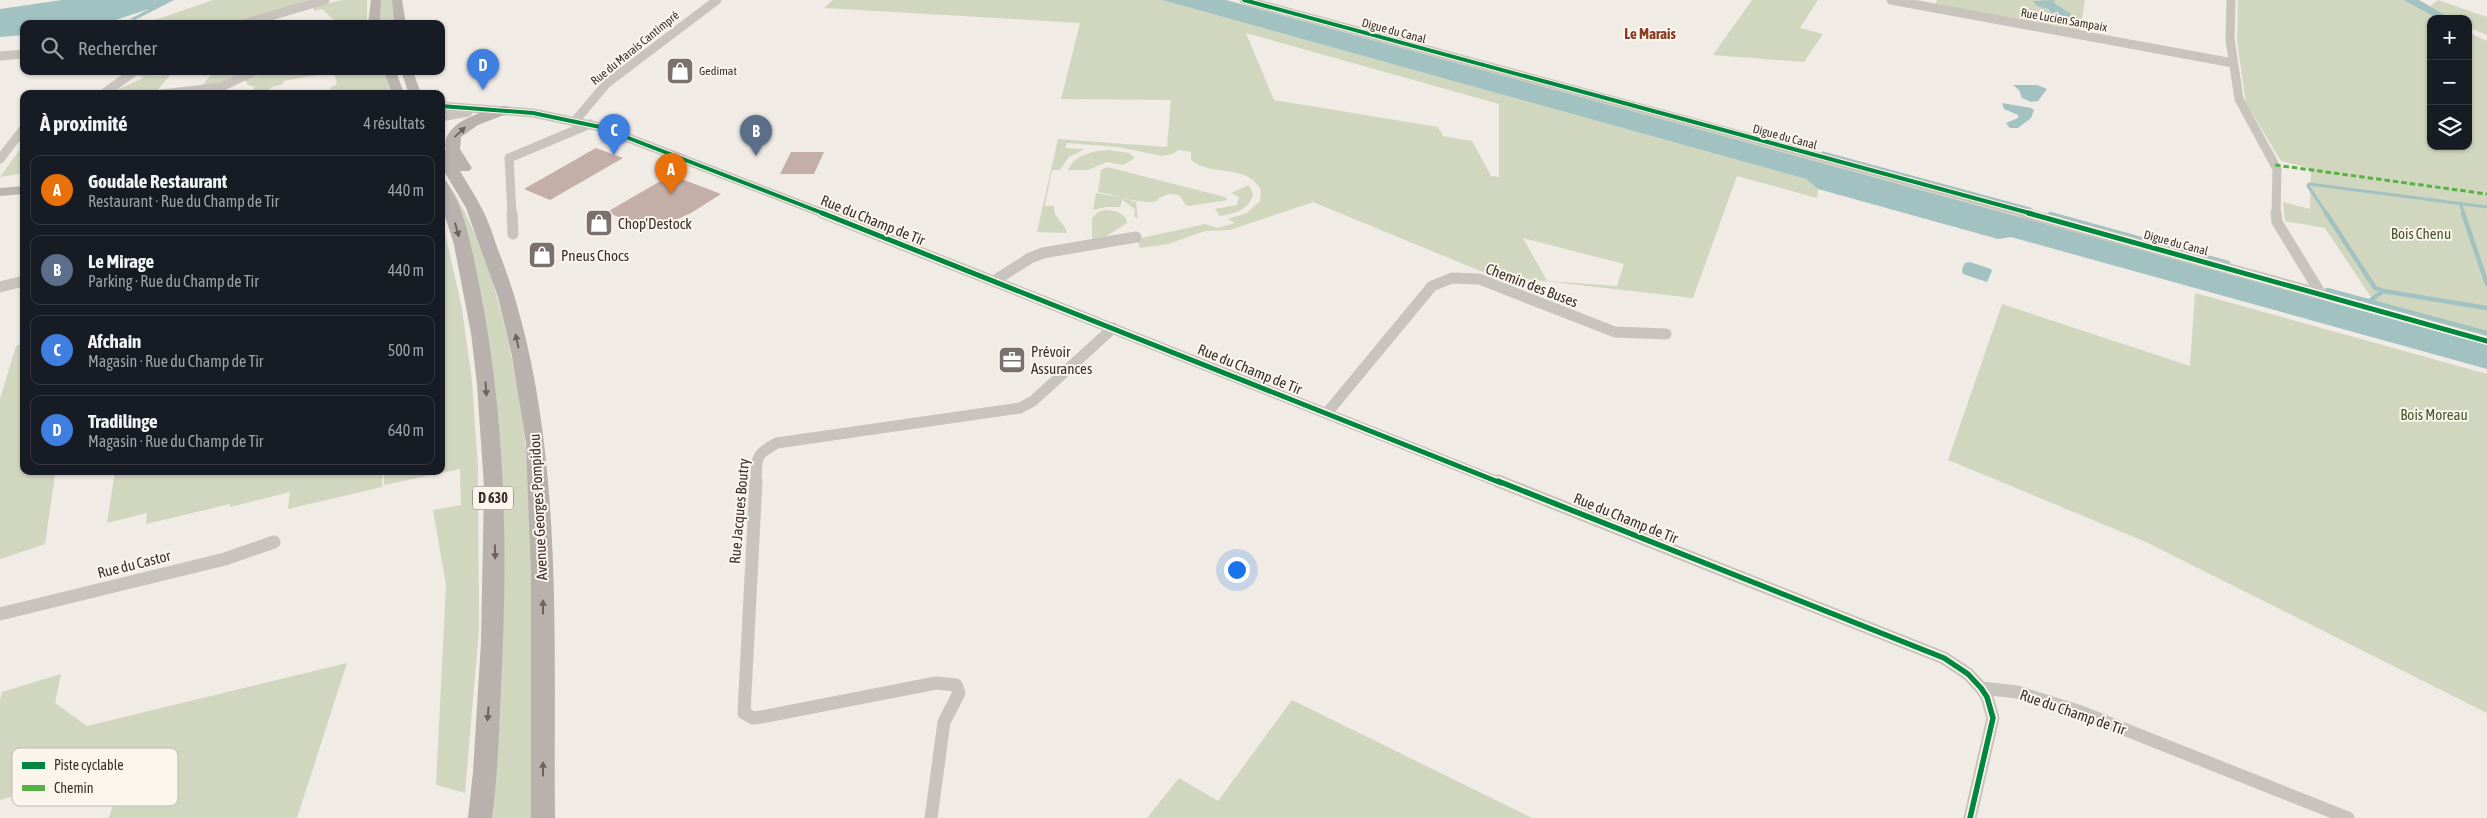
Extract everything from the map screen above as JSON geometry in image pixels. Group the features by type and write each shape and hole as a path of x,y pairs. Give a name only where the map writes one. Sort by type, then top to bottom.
{"main road":[{"path":"374,20 376,0"},
{"path":"398,0 400,20"},
{"path":"392,75 397,90"},
{"path":"408,75 414,90"},
{"path":"480,222 482,206 453,150 452,141 464,127 499,110"},
{"name":"Avenue Georges Pompidou","path":"445,159 465,190 480,222 507,297 521,356 536,443 542,575 543,818"},
{"path":"0,192 20,191"},
{"path":"0,198 20,192"},
{"name":"D 630","path":"445,195 460,238 478,324 484,362 491,451 494,513 494,629 480,818"}],"street":[{"path":"257,20 325,0"},
{"name":"Rue du Marais Cantimpré","path":"576,120 606,84 717,0"},
{"name":"Digue du Canal","path":"1244,0 2321,294 2277,222 2274,203 2278,172 2239,99 2233,63"},
{"name":"Rue Lucien Sampaix","path":"1891,0 2233,63"},
{"path":"2231,0 2230,39 2233,63"},
{"path":"0,56 20,54"},
{"path":"109,90 129,75"},
{"path":"207,90 218,89 238,82 249,75"},
{"path":"445,106 499,110"},
{"path":"445,117 499,110"},
{"name":"Rue du Champ de Tir","path":"499,110 576,120 669,152 1944,658 1968,674 1981,688 2017,692 2081,712 2348,818"},
{"path":"513,234 509,158 590,124"},
{"path":"0,159 20,132"},
{"path":"994,281 1043,252 1136,236"},
{"name":"Chemin des Buses","path":"1327,413 1432,286 1452,278 1479,279 1615,332 1666,334"},
{"path":"0,287 20,282"},
{"name":"Rue Jacques Boutry","path":"931,818 944,722 960,694 956,685 936,683 753,718 744,713 742,708 757,458 760,452 777,443 1020,408 1033,401 1113,328"},
{"name":"Rue du Castor","path":"0,614 225,559 274,542"},
{"path":"1970,818 1993,718 1987,697 1981,688"}],"green space":[{"path":"213,0 317,0 251,20 155,20"},
{"path":"342,0 367,0 367,20 334,20 322,9 315,11 312,7"},
{"path":"381,0 392,0 394,20 380,20"},
{"path":"833,0 1162,0 1806,179 1818,189 1817,198 1737,176 1693,298 1490,275 1313,202 1230,230 1205,231 1168,244 1140,248 1137,239 1205,224 1217,228 1235,223 1228,219 1247,213 1260,201 1261,190 1247,176 1199,165 1191,160 1191,152 1179,150 1162,156 1118,147 1067,143 1065,148 1085,149 1069,157 1060,170 1052,170 1045,206 1054,206 1055,214 1067,233 1037,232 1058,139 1167,147 1171,100 1061,99 1080,23 824,8","holes":["1246,33 1499,104 1499,177 1491,176 1472,141 1443,136 1438,127 1274,100","1523,238 1624,264 1617,286 1547,281"]},
{"path":"1226,0 2307,292 2336,301 2334,303"},
{"path":"1752,0 1818,0 1800,28 1823,34 1804,62 1713,55"},
{"path":"1937,0 2085,0 2080,31 1935,5"},
{"name":"Bois Chenu","path":"2238,0 2403,0 2431,15 2427,15 2427,150 2472,150 2472,34 2487,41 2487,340 2412,319 2416,316 2367,302 2367,299 2373,300 2325,228 2285,221 2283,202 2310,209 2311,172 2305,167 2281,161 2246,103 2237,41"},
{"path":"2438,0 2487,17 2487,35 2472,29 2472,15 2445,15 2430,6"},
{"path":"140,75 170,75 158,90 117,90 144,77 138,76"},
{"path":"211,75 243,75 235,80 201,87"},
{"path":"317,75 283,81 283,84 269,90 252,90 255,87 248,85 245,80 257,76"},
{"path":"335,75 386,75 390,90 330,90 330,88 337,84"},
{"path":"20,150 19,174 0,177"},
{"path":"1109,150 1129,153 1135,158 1123,165 1107,162 1088,170 1068,170 1075,160 1086,154"},
{"path":"1107,167 1225,197 1228,200 1189,206 1186,205 1179,195 1169,194 1159,198 1157,201 1144,202 1098,192 1101,170"},
{"path":"1249,185 1253,194 1248,204 1240,210 1220,216 1215,209 1237,205 1239,197 1231,193"},
{"path":"453,191 479,243 497,298 519,395 527,455 534,576 535,636 533,818 488,818 503,585 463,221"},
{"path":"1096,193 1136,202 1138,219 1134,216 1135,209 1122,200 1120,207 1106,207 1093,210"},
{"path":"1105,210 1116,211 1122,214 1127,223 1105,237 1092,239 1092,218 1098,212"},
{"path":"445,232 462,309 472,381 478,468 479,629 465,793 436,785 446,585 433,510 461,505 460,469 445,472"},
{"name":"Bois Moreau","path":"2195,293 2487,374 2487,713 2146,542 1948,460 2002,304 2190,366"},
{"path":"20,345 20,475 55,475 45,544 0,559 0,399 16,346"},
{"path":"114,475 383,475 382,487 288,509 290,492 230,507 230,504 146,524 147,513 107,523"},
{"path":"384,475 432,475 384,485"},
{"path":"347,663 297,818 109,818 113,806 178,806 178,748 12,748 12,797 0,800 0,700 2,692 61,674 55,703 87,726"},
{"path":"1292,700 1532,818 1147,818 1179,778 1218,801"}],"water":[{"path":"62,0 174,0 135,20 130,19 149,9 115,20 20,20 20,35 0,37 0,9"},
{"path":"1162,0 1226,0 2487,345 2487,369 2011,237 1998,239 1818,189 1806,179"},
{"path":"2055,0 2054,3 2071,14 2070,19 2053,15 2049,9 2037,6 2033,1"},
{"path":"2403,0 2419,0 2445,15 2431,15"},
{"path":"2013,85 2037,85 2047,89 2038,101 2031,102 2022,98 2019,90"},
{"path":"2002,103 2034,110 2031,118 2018,128 2010,128 2006,123 2018,118 2018,115 2004,109"},
{"path":"1970,262 1991,269 1992,271 1987,282 1963,274 1962,269 1965,263"}],"building":[{"path":"596,148 623,158 550,200 524,189"},
{"path":"791,152 824,152 814,174 780,174"},
{"path":"671,175 721,194 691,213 651,231 607,212"}],"waterway":[{"path":"1823,153 2030,209"},
{"path":"2327,214 2308,186 2309,184 2460,204"},
{"path":"2460,204 2487,207"},
{"path":"2460,204 2464,214"},
{"path":"2326,213 2375,288 2383,291"},
{"path":"2463,213 2487,284"},
{"path":"2050,214 2228,263"},
{"path":"2327,290 2487,333"},
{"path":"2371,300 2383,291"},
{"path":"2383,291 2487,308"}],"marked path":[{"path":"2275,165 2487,194"}],"cycle path":[{"path":"1244,0 2270,279 2370,310 2487,341"},
{"path":"445,106 533,113 578,121 622,134 1944,658 1968,674 1981,688 1987,697 1993,718 1970,818"}],"place":[{"name":"Gedimat","path":"680,71"},
{"name":"Tradilinge","path":"483,90"},
{"name":"Afchain","path":"614,155"},
{"name":"Le Mirage","path":"756,156"},
{"name":"Goudale Restaurant","path":"671,194"},
{"name":"Chop'Destock","path":"599,223"},
{"name":"Pneus Chocs","path":"542,255"},
{"name":"Prévoir Assurances","path":"1012,360"}],"district":[{"name":"Le Marais","path":"1650,33"}]}
